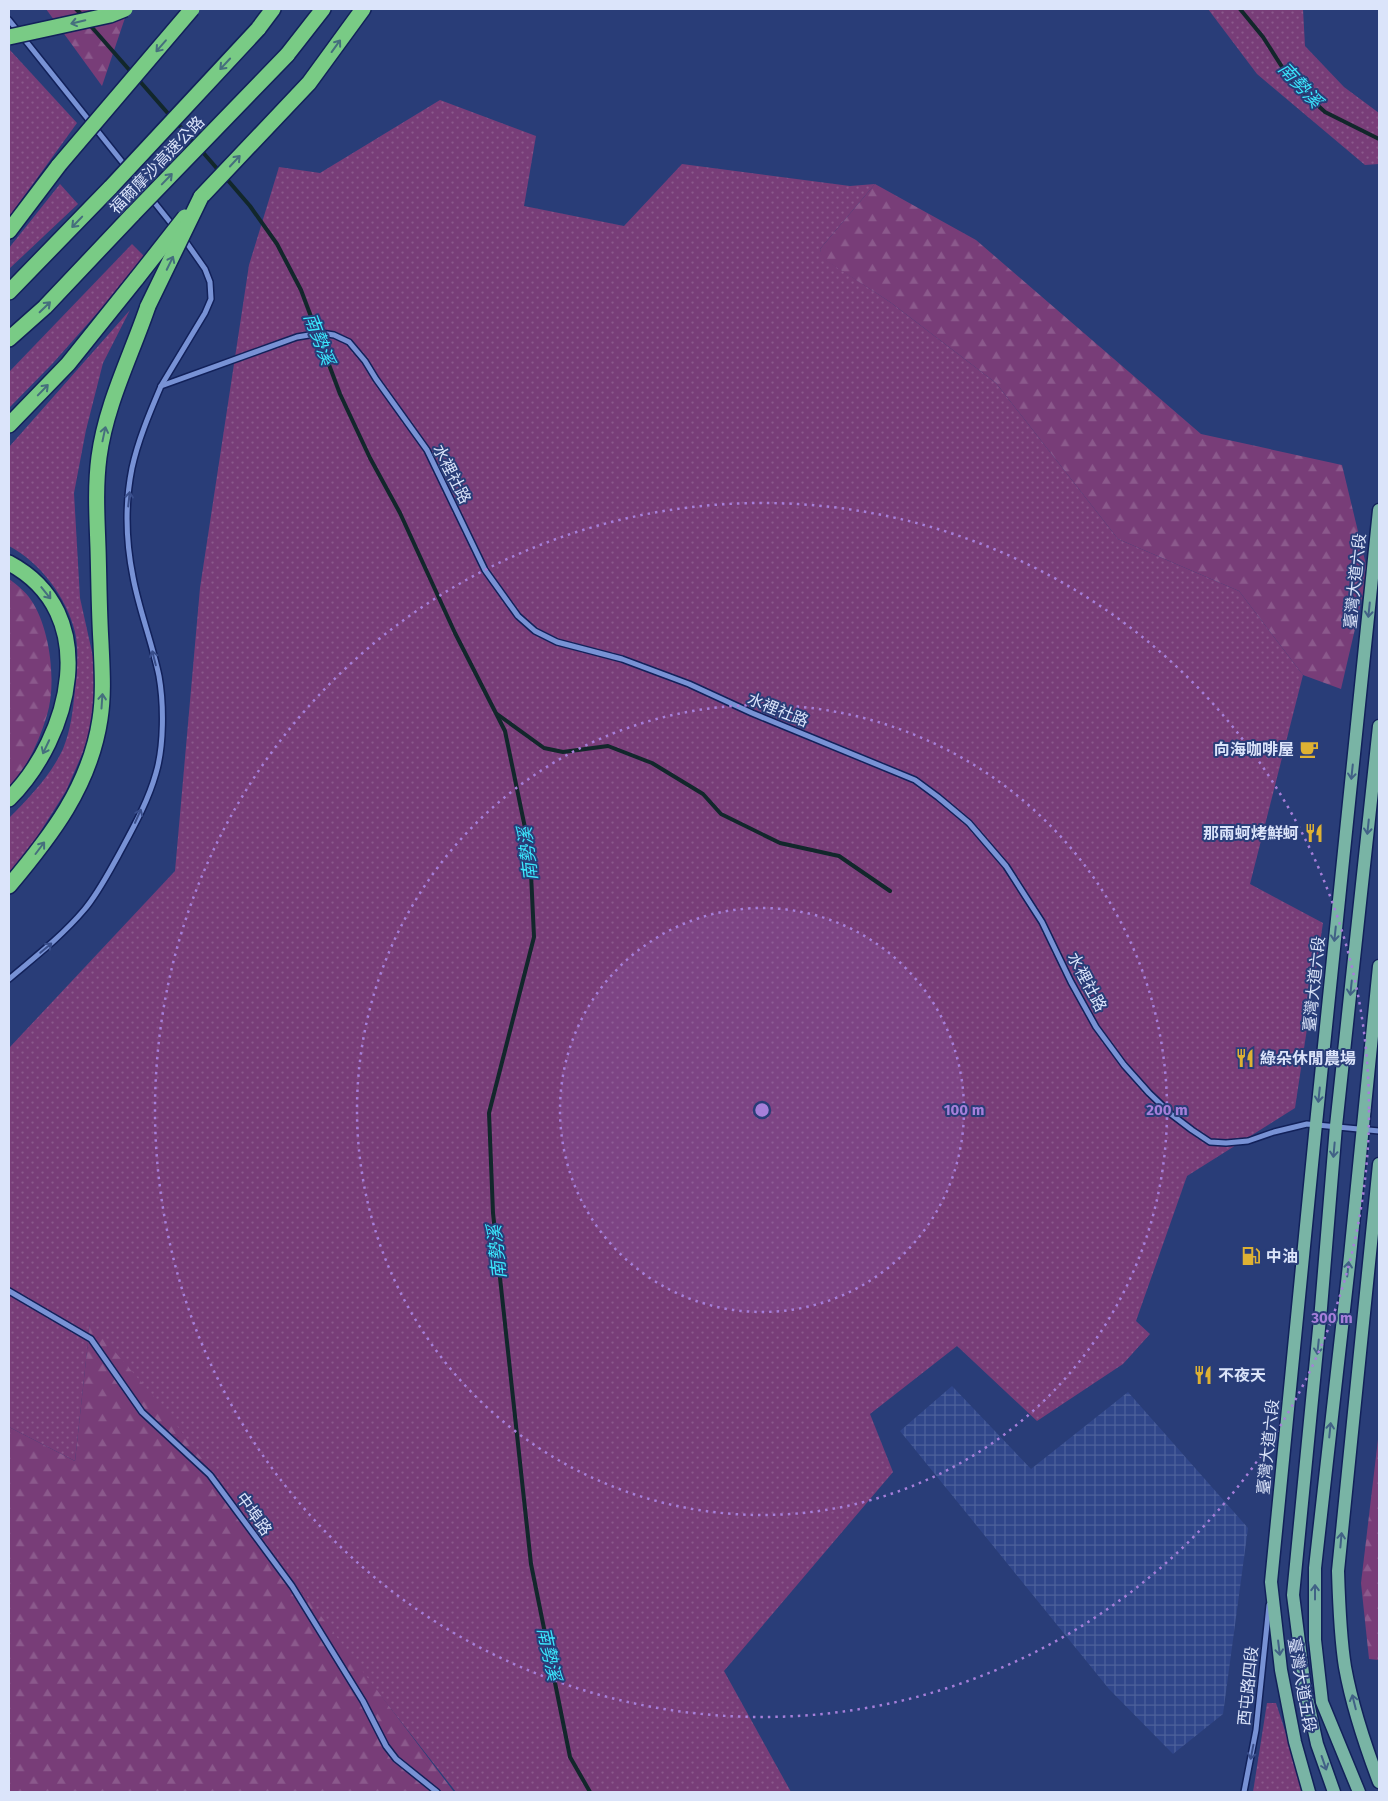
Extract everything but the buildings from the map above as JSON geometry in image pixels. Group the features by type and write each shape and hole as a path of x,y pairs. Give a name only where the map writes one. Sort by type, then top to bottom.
{"highway":[{"path":"9,38 110,15 125,9"},
{"path":"9,231 58,165 192,9"},
{"name":"福爾摩沙高速公路","path":"9,292 111,187 258,28 273,9"},
{"name":"福爾摩沙高速公路","path":"9,339 45,307 287,55 324,9"},
{"path":"9,425 68,364 201,197 309,82 363,9"},
{"path":"9,886 60,822 77,792 92,751 100,719 103,687 96,502 99,456 118,382 134,346 148,306 201,197"},
{"path":"9,563 36,582 56,607 64,636 68,668 64,704 46,750 33,770 9,799"}],"main road":[{"name":"臺灣大道六段","path":"1271,1582 1379,510"},
{"path":"1336,1126 1379,726"},
{"path":"1363,1129 1379,966"},
{"name":"臺灣大道五段","path":"1334,1792 1317,1744 1305,1689 1293,1595 1321,1308 1336,1126"},
{"name":"臺灣大道五段","path":"1359,1792 1322,1702 1315,1640 1315,1568 1363,1129"},
{"path":"1379,1164 1338,1571 1340,1624 1346,1668 1365,1743 1379,1782"},
{"name":"臺灣大道五段","path":"1271,1582 1281,1670 1295,1742 1309,1792"}],"street":[{"path":"9,20 193,250 205,269 210,282 211,299 205,314 161,386 132,468 128,510 129,546 133,578 159,677 162,709 160,751 156,774 132,830 86,909 62,934 9,979"},
{"name":"水裡社路","path":"161,386 297,337 321,333 334,335 349,342 365,360 433,461 485,570 518,616 535,631 557,642 622,659 689,684 752,713 915,780 938,797 969,824 1006,866 1042,922 1071,982 1096,1027 1124,1065 1171,1114 1210,1142 1248,1141 1274,1132 1316,1124 1379,1130"},
{"name":"中埠路","path":"9,1291 91,1339 142,1412 210,1474 292,1586 363,1701 386,1746 396,1760 437,1792"},
{"name":"西屯路四段","path":"1244,1792 1256,1730 1271,1582"}],"shaded area":[{"path":"952,1386 1031,1469 1128,1392 1248,1528 1223,1714 1173,1754 1109,1689 900,1431"}],"green space":[{"path":"46,9 128,9 102,86"},
{"path":"1208,9 1303,9 1305,46 1344,87 1379,113 1379,164 1365,165 1257,74"},
{"path":"9,49 77,123 9,217"},
{"path":"440,100 536,136 524,206 624,226 682,164 850,186 875,184 820,249 823,258 890,302 996,383 1118,539 1239,591 1303,675 1250,884 1323,923 1295,1108 1187,1176 1136,1321 1150,1334 1123,1364 1037,1421 957,1346 870,1414 893,1472 724,1671 791,1792 456,1792 90,1324 75,1461 9,1427 9,1051 10,1047 175,871 200,588 249,265 279,167 320,173"},
{"path":"60,184 78,204 9,269 9,248"},
{"path":"875,184 976,240 1201,434 1342,465 1368,573 1341,689 1303,675 1239,591 1118,539 996,383 890,302 822,258 820,249"},
{"path":"132,244 146,258 53,363 9,408 9,372"},
{"path":"130,310 103,363 86,430 74,493 80,598 94,661 93,721 83,752 66,791 25,856 9,872 9,818 46,777 63,749 72,712 77,653 75,632 66,606 59,594 51,582 31,561 9,546 9,447"},
{"path":"9,579 29,597 38,612 50,656 51,687 50,702 40,735 27,763 9,789"},
{"path":"90,1323 162,1406 454,1792 9,1792 9,1427 75,1461"},
{"path":"1379,1431 1379,1660 1369,1659 1361,1583"},
{"path":"1267,1703 1276,1703 1305,1792 1253,1792"}],"waterway":[{"name":"南勢溪","path":"76,9 83,16"},
{"name":"南勢溪","path":"1240,9 1263,37 1291,81 1325,112 1379,139"},
{"name":"南勢溪","path":"89,24 132,73"},
{"name":"南勢溪","path":"137,78 172,118"},
{"name":"南勢溪","path":"177,123 195,144"},
{"name":"南勢溪","path":"200,149 220,172"},
{"name":"南勢溪","path":"225,177 250,206 277,244 301,290 340,394 370,458 400,513 455,633 505,731 530,852 534,937 489,1113 493,1213 531,1564 570,1757 590,1792"},
{"name":"南勢溪","path":"497,714 544,748 563,752 608,746 652,763 703,794 721,814 780,843 839,856 890,891"}],"place":[{"name":"向海咖啡屋","path":"1309,749"},
{"name":"那兩蚵烤鮮蚵","path":"1314,833"},
{"name":"綠朵休閒農場","path":"1245,1058"},
{"name":"中油","path":"1251,1256"},
{"name":"不夜天","path":"1203,1375"}]}
